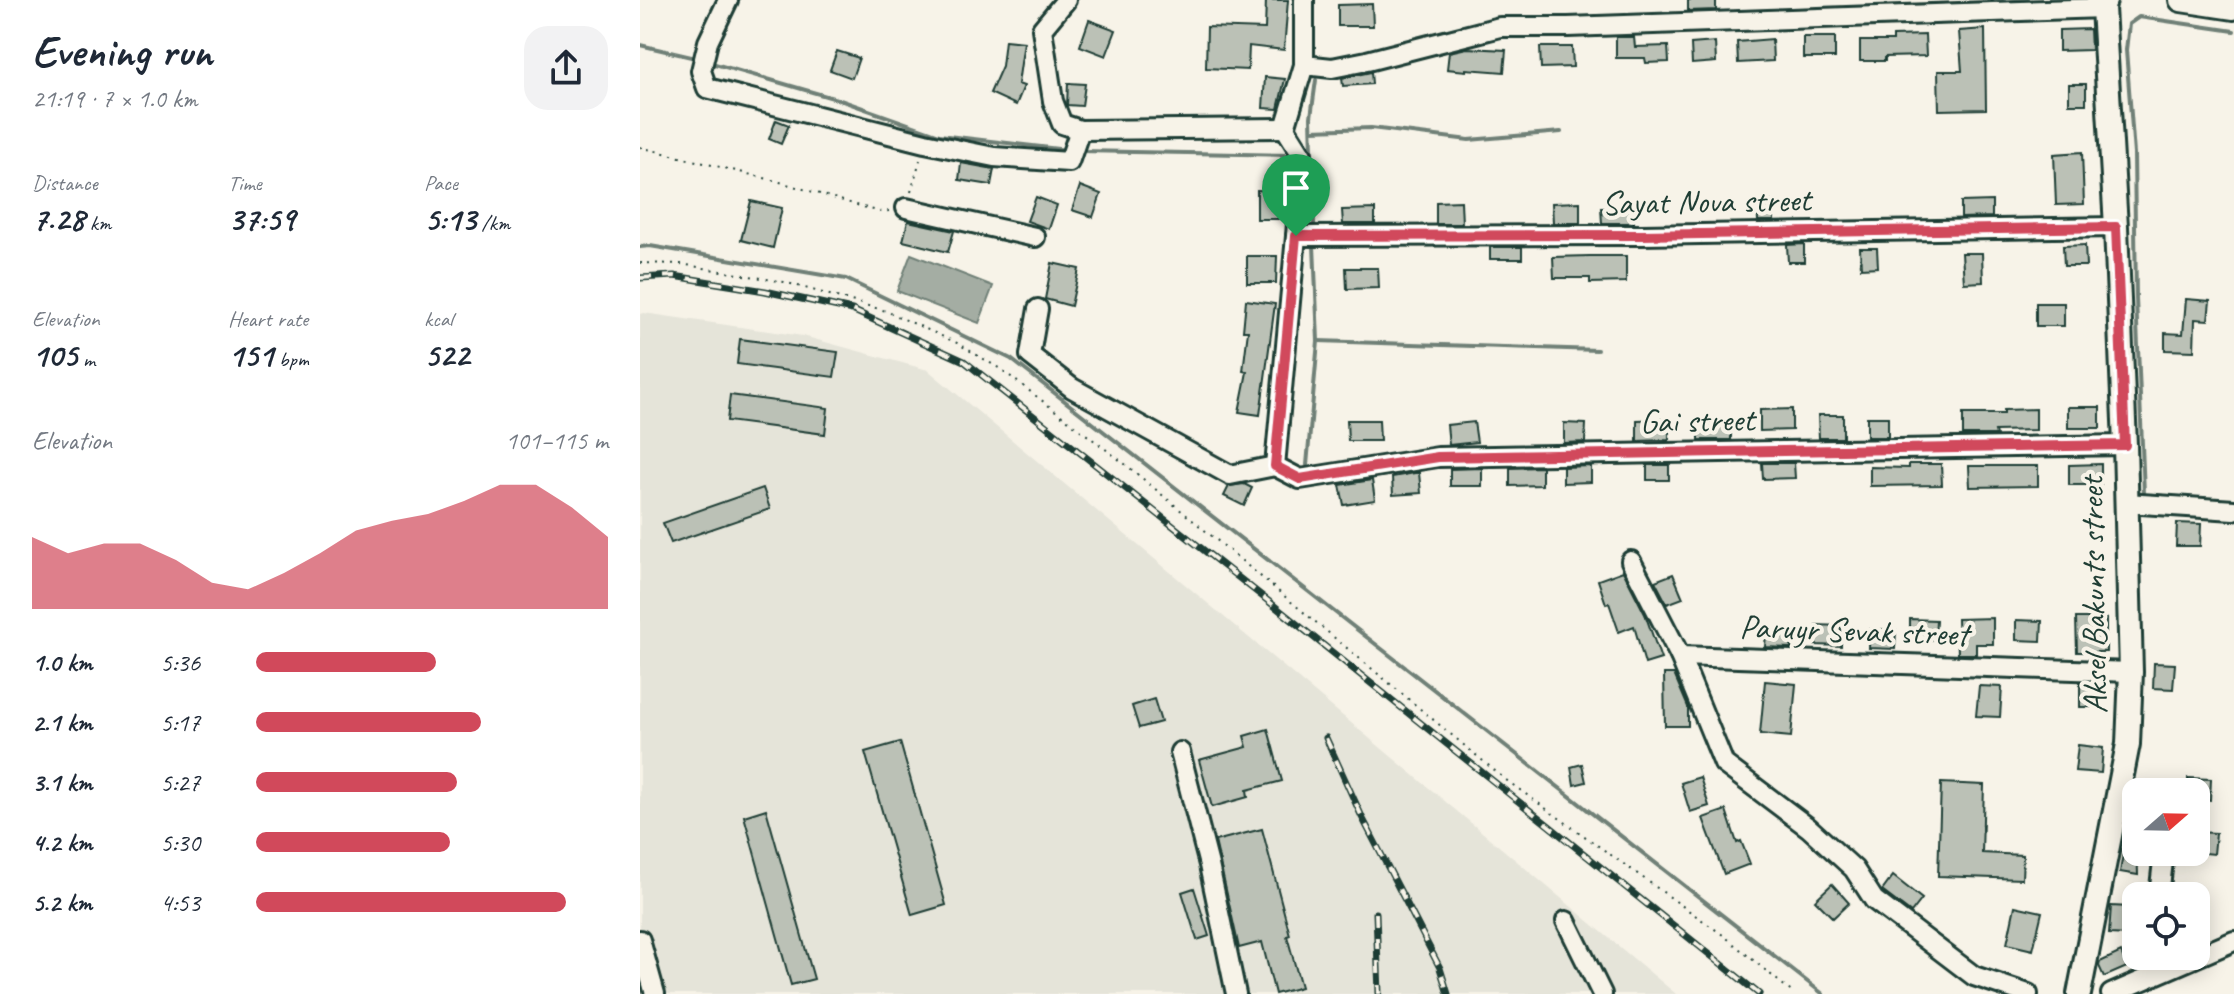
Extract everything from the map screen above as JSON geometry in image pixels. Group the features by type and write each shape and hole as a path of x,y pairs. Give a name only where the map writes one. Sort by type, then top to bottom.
{"main road":[{"path":"2181,0 2234,8"},
{"name":"Aksel Bakunts street","path":"2079,994 2128,744 2131,672 2125,445 2104,4"}],"street":[{"path":"728,0 708,42 701,71 707,88 925,143 994,157 1069,162 1076,144"},
{"path":"1066,0 1042,29 1053,101 1062,124 1076,144"},
{"path":"1038,309 1030,355 1072,388 1230,475 1275,466 1302,155 1285,128 1304,65 1304,0"},
{"path":"1304,65 1332,68 1500,27 1568,27 2104,4"},
{"path":"1076,144 1285,128"},
{"path":"906,208 1035,237"},
{"name":"Sayat Nova street","path":"1296,236 1642,235 2116,227"},
{"name":"Gai street","path":"1275,466 1300,479 1438,457 2125,445"},
{"path":"2126,503 2234,510"},
{"path":"1631,561 1680,656 1724,764 1809,828 1854,869 1874,900 1974,976 2028,994"},
{"name":"Paruyr Sevak street","path":"1680,656 2131,672"},
{"path":"1180,752 1209,865 1236,994"},
{"path":"1566,921 1602,994"},
{"path":"640,940 655,994"},
{"path":"2111,994 2234,941"},
{"path":"2150,976 2151,970"}],"path":[{"path":"640,147 780,182 880,212 906,208 925,143"},
{"path":"640,263 681,264 784,282 886,311 957,343 1002,370 1125,464 1506,780 1723,935 1794,994"}],"shaded area":[{"path":"911,254 993,286 979,323 897,291"},
{"path":"640,314 803,336 928,370 1676,994 640,994"}],"building":[{"path":"1266,0 1288,0 1284,50 1249,46 1248,70 1206,68 1207,27 1265,29"},
{"path":"1688,0 1716,0 1716,10 1688,11"},
{"path":"1372,4 1373,26 1338,26 1338,5"},
{"path":"1089,20 1116,30 1106,56 1080,46"},
{"path":"1985,29 1986,109 1939,110 1938,71 1962,71 1959,31"},
{"path":"2090,29 2091,50 2059,51 2059,30"},
{"path":"1925,35 1926,56 1860,61 1860,41 1893,41 1893,36"},
{"path":"1616,37 1634,37 1635,47 1668,46 1669,62 1646,63 1645,58 1616,58"},
{"path":"1803,37 1835,37 1835,58 1803,58"},
{"path":"1772,39 1773,61 1738,63 1737,42"},
{"path":"1005,40 1024,42 1018,84 1024,86 1016,105 990,93 1002,66"},
{"path":"1715,42 1716,62 1692,64 1691,44"},
{"path":"1540,47 1572,47 1573,67 1541,68"},
{"path":"1467,48 1506,50 1504,72 1447,69 1449,52"},
{"path":"837,51 859,58 852,78 830,70"},
{"path":"1371,72 1372,84 1343,86 1342,78"},
{"path":"1265,77 1285,79 1278,109 1263,108"},
{"path":"1068,83 1085,84 1082,106 1067,105"},
{"path":"2069,84 2086,84 2086,104 2069,104"},
{"path":"776,120 789,125 781,144 769,139"},
{"path":"2082,152 2084,204 2056,205 2054,154"},
{"path":"961,163 994,169 991,185 959,180"},
{"path":"1080,186 1101,194 1093,217 1072,210"},
{"path":"1257,190 1279,191 1278,219 1257,219"},
{"path":"1036,197 1057,205 1049,229 1027,221"},
{"path":"751,201 782,208 773,248 741,240"},
{"path":"1461,201 1462,224 1436,224 1436,202"},
{"path":"1757,201 1774,201 1774,221 1758,221"},
{"path":"1992,201 1992,217 1961,218 1961,202"},
{"path":"1580,202 1580,223 1553,223 1552,203"},
{"path":"1601,208 1633,208 1634,223 1602,223"},
{"path":"1375,209 1375,224 1343,224 1342,210"},
{"path":"908,221 954,231 948,252 903,241"},
{"path":"1804,244 1804,262 1788,262 1787,245"},
{"path":"2085,245 2086,266 2064,266 2063,246"},
{"path":"1490,247 1522,247 1522,259 1490,259"},
{"path":"1860,248 1877,248 1878,267 1861,268"},
{"path":"1962,253 1982,253 1983,282 1964,283"},
{"path":"1247,256 1277,256 1276,283 1247,283"},
{"path":"1626,256 1626,282 1590,283 1590,278 1554,278 1553,257"},
{"path":"1052,263 1079,269 1071,306 1045,299"},
{"path":"1346,268 1378,268 1379,288 1347,289"},
{"path":"2186,299 2210,301 2208,320 2195,319 2194,351 2165,350 2165,333 2183,334"},
{"path":"1246,300 1275,304 1260,415 1239,412 1247,372 1243,371 1248,331 1243,331"},
{"path":"2036,303 2064,303 2064,326 2036,326"},
{"path":"740,339 838,352 834,377 737,364"},
{"path":"730,395 828,408 825,434 727,421"},
{"path":"2068,407 2100,407 2100,428 2068,428"},
{"path":"1792,409 1792,430 1760,431 1760,410"},
{"path":"2036,409 2036,430 1963,435 1963,414 2004,414 2004,410"},
{"path":"1818,415 1843,415 1843,438 1819,438"},
{"path":"1867,417 1888,417 1888,437 1867,437"},
{"path":"1669,419 1669,440 1637,441 1637,420"},
{"path":"1347,420 1379,420 1380,441 1348,441"},
{"path":"1699,421 1731,421 1731,440 1699,440"},
{"path":"1474,422 1477,442 1449,445 1447,425"},
{"path":"1564,423 1586,424 1585,442 1564,443"},
{"path":"1762,463 1794,463 1795,478 1763,479"},
{"path":"1909,464 1941,464 1942,485 1870,486 1870,467 1909,468"},
{"path":"2101,464 2101,485 2069,485 2069,465"},
{"path":"1647,465 1669,465 1669,480 1647,480"},
{"path":"1591,466 1591,482 1563,483 1563,467"},
{"path":"1969,466 2038,466 2038,486 1970,487"},
{"path":"1542,467 1542,485 1510,486 1510,468"},
{"path":"1482,468 1482,486 1450,486 1450,469"},
{"path":"1419,473 1421,493 1393,495 1392,477"},
{"path":"1372,480 1375,500 1344,505 1340,485"},
{"path":"1244,484 1252,488 1244,506 1224,496 1229,486"},
{"path":"763,488 770,509 671,543 663,523"},
{"path":"2177,523 2201,524 2200,546 2176,546"},
{"path":"1623,571 1645,614 1661,659 1645,664 1634,626 1619,632 1609,603 1606,604 1598,580"},
{"path":"1673,574 1683,598 1667,604 1655,581"},
{"path":"1993,618 1993,644 1976,644 1976,654 1958,654 1957,619"},
{"path":"2076,618 2106,618 2106,652 2077,652"},
{"path":"1910,619 1936,620 1935,640 1910,639"},
{"path":"2016,620 2042,621 2041,641 2016,640"},
{"path":"1816,625 1841,626 1841,646 1815,645"},
{"path":"1870,629 1896,630 1895,649 1869,648"},
{"path":"1766,632 1792,633 1791,648 1765,647"},
{"path":"2154,663 2175,664 2173,689 2153,688"},
{"path":"1664,674 1674,674 1688,707 1688,726 1665,726"},
{"path":"1765,681 1796,684 1791,737 1760,734"},
{"path":"2080,682 2100,683 2100,707 2080,707"},
{"path":"1979,686 2002,687 2000,717 1976,716"},
{"path":"1154,699 1161,722 1139,728 1132,706"},
{"path":"1268,729 1282,781 1247,790 1248,797 1212,807 1199,760 1247,747 1244,736"},
{"path":"900,742 946,905 912,915 865,752"},
{"path":"2078,745 2103,748 2101,773 2075,771"},
{"path":"1582,764 1586,782 1574,785 1571,767"},
{"path":"1700,777 1709,806 1690,812 1681,783"},
{"path":"1941,783 1984,785 1982,853 2023,855 2022,879 1938,876"},
{"path":"766,809 814,979 791,985 744,816"},
{"path":"1726,810 1737,843 1741,841 1750,864 1724,874 1703,818"},
{"path":"1262,829 1301,987 1275,994 1262,942 1239,948 1215,841"},
{"path":"2210,833 2216,833 2214,854 2210,854"},
{"path":"2122,860 2122,866 2138,866 2138,875 2120,872"},
{"path":"1893,876 1922,899 1911,913 1882,891"},
{"path":"1832,884 1849,903 1833,918 1815,900"},
{"path":"1194,888 1209,936 1197,940 1182,892"},
{"path":"2015,906 2042,912 2033,950 2007,944"},
{"path":"2111,906 2122,907 2122,935 2109,934"},
{"path":"2121,952 2122,969 2104,977 2100,962"}],"waterway":[{"path":"2144,494 2134,154 2126,50 2129,24 2139,17 2234,31"},
{"path":"640,45 700,59"},
{"path":"708,62 840,100 939,135 1067,150"},
{"path":"1314,224 1311,117 1316,80"},
{"path":"1312,130 1371,128 1469,140 1561,132"},
{"path":"1080,151 1289,155"},
{"path":"1307,465 1318,341 1314,245"},
{"path":"640,247 650,246 846,279 1011,359 1823,994"},
{"path":"1318,341 1597,350"}],"railway":[{"path":"640,278 674,276 852,310 964,361 1759,994"},
{"path":"1326,738 1362,817 1440,968 1448,994"},
{"path":"1376,913 1379,994"}],"route":[{"path":"2116,227 2125,445 1438,457 1300,479 1275,466 1296,236 1642,235 2116,227"}]}
